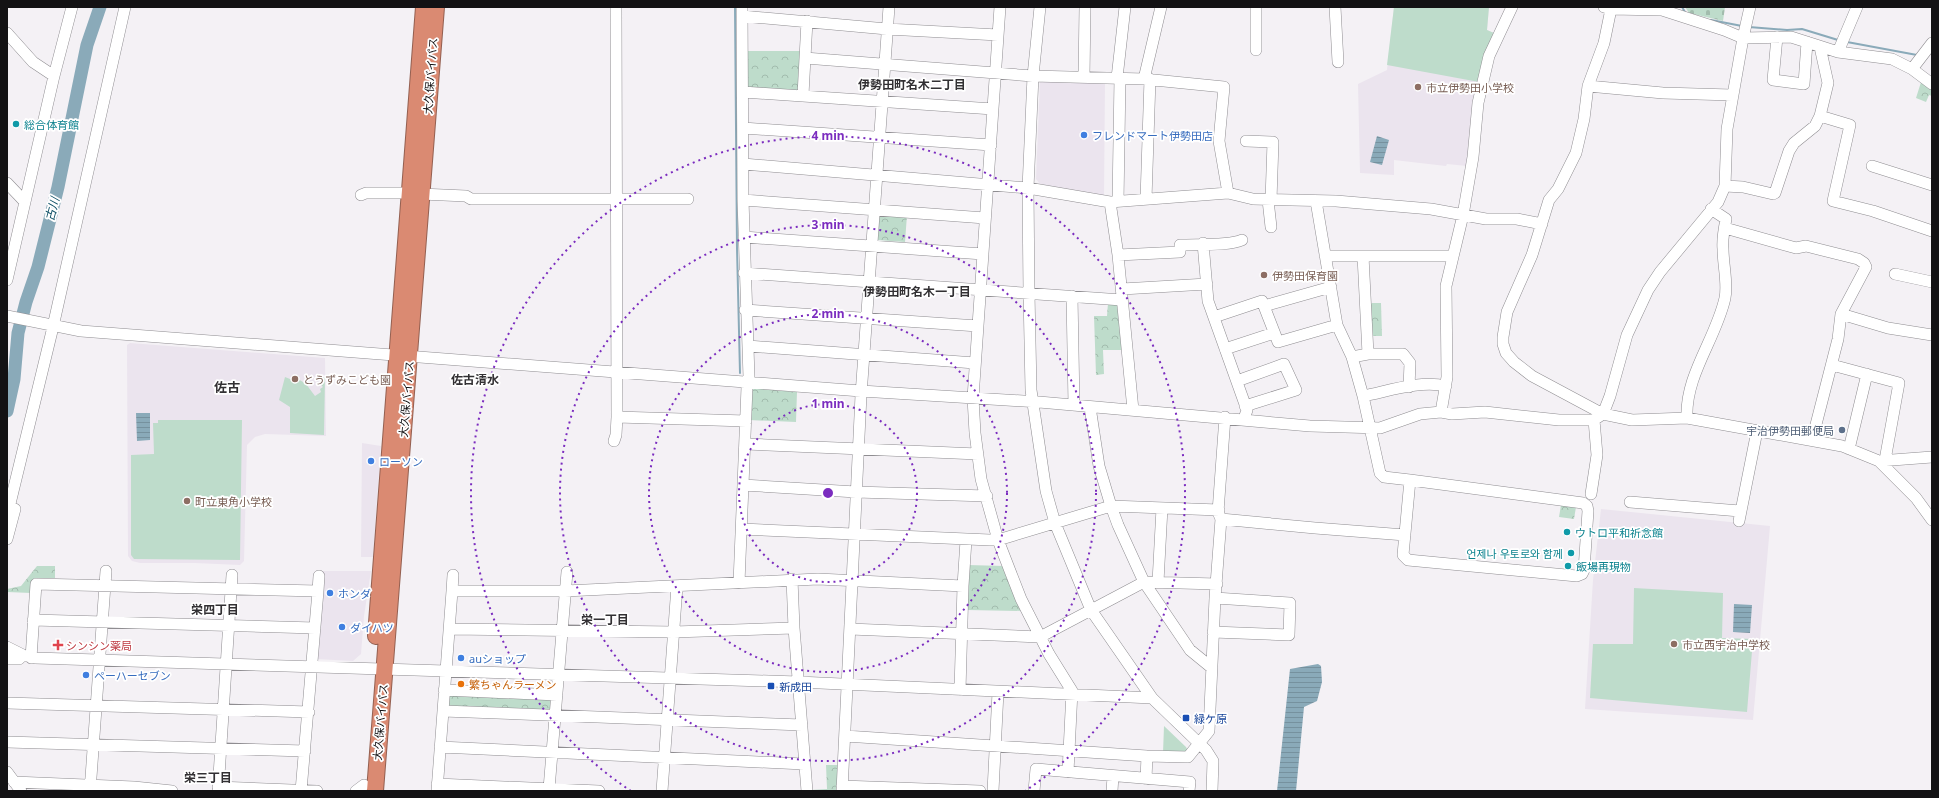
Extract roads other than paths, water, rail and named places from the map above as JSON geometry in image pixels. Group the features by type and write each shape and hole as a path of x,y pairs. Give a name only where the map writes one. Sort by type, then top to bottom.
{"highway":[{"name":"大久保バイパス","path":"365,790 379,668 403,357 415,196 424,7"},
{"name":"大久保バイパス","path":"415,196 436,7"}],"street":[{"path":"7,280 54,76 72,7"},
{"path":"7,516 125,7"},
{"path":"614,441 616,435 617,417 615,198 616,7"},
{"path":"889,7 861,391 842,789 980,791"},
{"path":"1000,7 973,398 981,479 987,496 998,540 1021,599 1040,636 1072,691 1068,772"},
{"path":"1040,7 1033,76 1028,188 1029,293 1031,401 1046,491 1055,523 1091,610 1152,698 1200,744 1212,761 1212,791"},
{"path":"1084,77 1085,7"},
{"path":"1125,7 1119,78 1114,202 1133,410"},
{"path":"1146,199 1147,79 1161,7"},
{"path":"1256,7 1256,50"},
{"path":"1335,7 1338,62"},
{"path":"1441,412 1446,386 1446,286 1463,215 1473,157 1478,103 1487,63 1512,7"},
{"path":"1591,494 1597,455 1598,417 1610,396 1627,335 1648,290 1660,272 1718,202 1726,186 1727,129 1732,95 1750,7"},
{"path":"1838,52 1857,7"},
{"path":"1598,417 1522,370 1506,353 1503,344 1507,312 1532,254 1550,200 1558,189 1576,153 1584,119 1588,86 1604,43 1607,8 1663,9 1743,38 1792,37 1820,48 1838,52 1892,59 1912,69 1932,84"},
{"path":"739,583 748,381 748,346 744,273 742,12 807,21 887,29 998,35"},
{"path":"803,95 807,21"},
{"path":"7,33 33,62 54,76"},
{"path":"1777,37 1773,80 1804,84 1807,42"},
{"path":"1912,69 1932,43"},
{"path":"1726,186 1743,187 1773,194 1775,193 1788,151 1794,143 1815,126 1820,116 1828,83 1820,48"},
{"path":"805,58 1033,76 1147,79 1224,87 1219,141 1228,193"},
{"path":"1588,86 1663,93 1732,95"},
{"path":"743,92 993,109"},
{"path":"1820,116 1850,125 1833,201 1873,211 1932,231"},
{"path":"743,128 991,145"},
{"path":"1247,140 1273,142 1270,200 1271,227"},
{"path":"743,164 1028,188 1114,202 1228,193 1253,199 1316,201 1431,209 1486,219 1517,219 1542,224"},
{"path":"1872,166 1932,185"},
{"path":"7,183 25,202"},
{"path":"415,196 466,196 472,199 688,199"},
{"path":"743,200 986,218"},
{"path":"1316,201 1325,256 1332,287 1337,325 1352,357 1363,396 1380,472 1384,477 1410,480 1583,504 1587,506 1588,511 1584,570 1582,574 1577,576 1408,560 1403,555 1410,480"},
{"path":"1687,418 1694,374 1704,355 1725,296 1722,250 1726,219 1711,210"},
{"path":"1724,228 1796,248 1806,246 1858,259 1864,263 1866,267 1841,314 1838,338 1832,365 1812,440"},
{"path":"744,237 983,254"},
{"path":"1118,255 1180,252 1180,245 1203,243 1234,244 1242,240"},
{"path":"1203,243 1208,301 1247,410 1244,419"},
{"path":"1325,256 1453,256"},
{"path":"1363,256 1368,354"},
{"path":"744,273 1072,296 1122,295 1207,284"},
{"path":"1896,274 1932,282"},
{"path":"1264,306 1332,287"},
{"path":"1072,296 1074,405"},
{"path":"1214,317 1262,301 1278,342 1337,325"},
{"path":"745,310 978,326"},
{"path":"1841,314 1888,328 1932,335"},
{"path":"7,316 81,331 247,343 403,357 748,381 861,391 1031,401 1225,417 1310,426 1380,428 1420,414 1441,412 1452,414 1485,412 1560,420 1598,417 1632,420 1687,418 1812,440 1849,449 1882,461 1932,457"},
{"path":"1225,349 1274,333"},
{"path":"748,346 975,363"},
{"path":"1352,357 1368,354 1403,354 1410,363 1409,387"},
{"path":"1237,382 1284,364 1296,390 1245,406"},
{"path":"1832,365 1899,383 1882,461"},
{"path":"1849,449 1867,374"},
{"path":"1363,396 1409,387 1435,384 1446,386"},
{"path":"1090,407 1100,466 1111,506 1144,582 1190,650 1212,668"},
{"path":"617,417 746,421"},
{"path":"845,736 1148,756 1187,757 1200,744 1209,731 1214,598 1217,584 1225,417"},
{"path":"1630,502 1739,516 1757,431"},
{"path":"745,444 978,454"},
{"path":"1882,461 1916,498 1932,520"},
{"path":"743,485 856,492 987,496"},
{"path":"7,539 15,506"},
{"path":"742,529 966,540 998,540 1111,506 1162,508 1220,514 1315,528 1405,535"},
{"path":"1158,582 1162,508"},
{"path":"960,690 966,540"},
{"path":"90,788 106,571"},
{"path":"550,789 566,572"},
{"path":"453,575 437,788 599,791"},
{"path":"232,576 222,709 218,789 317,791"},
{"path":"301,791 313,667 319,576"},
{"path":"792,579 794,628 807,791"},
{"path":"452,591 565,591 792,579 852,580 963,586"},
{"path":"850,630 1040,636 1144,582 1217,584"},
{"path":"27,656 33,620 36,584 318,591"},
{"path":"662,791 678,586"},
{"path":"1213,632 1289,635 1290,603 1214,598"},
{"path":"33,620 315,628"},
{"path":"450,629 674,632 794,628"},
{"path":"7,647 27,656 99,660 798,682 1152,698"},
{"path":"7,658 19,659 27,656"},
{"path":"444,690 557,695"},
{"path":"993,791 998,692"},
{"path":"7,702 309,712"},
{"path":"443,711 802,725"},
{"path":"7,742 305,751"},
{"path":"440,747 804,764"},
{"path":"1146,779 1148,756"},
{"path":"1034,791 1036,769 1190,782 1189,791"},
{"path":"7,772 21,791"},
{"path":"1112,791 1113,776"},
{"path":"14,782 90,788 172,791"}],"water":[{"path":"1377,136 1389,140 1382,165 1370,162"},
{"path":"136,413 150,413 150,440 137,441"},
{"path":"1734,604 1752,605 1750,633 1733,632"},
{"path":"1318,664 1321,666 1322,682 1317,701 1304,707 1296,791 1277,791 1290,669"}],"waterway":[{"name":"古川","path":"7,411 14,379 18,333 26,302 38,267 58,187 87,45 100,7"},
{"path":"735,7 737,248 740,373"},
{"path":"1682,7 1685,12"},
{"path":"1711,20 1742,26"},
{"path":"1749,27 1787,30 1802,29 1838,40"},
{"path":"1847,42 1917,55"}],"place":[{"name":"市立伊勢田小学校","path":"1418,87"},
{"name":"総合体育館","path":"16,124"},
{"name":"フレンドマート伊勢田店","path":"1084,135"},
{"name":"伊勢田保育園","path":"1264,275"},
{"name":"とうずみこども園","path":"295,379"},
{"name":"宇治伊勢田郵便局","path":"1842,430"},
{"name":"ローソン","path":"371,461"},
{"name":"町立東角小学校","path":"187,501"},
{"name":"ウトロ平和祈念館","path":"1567,532"},
{"name":"언제나 우토로와 함께","path":"1571,553"},
{"name":"飯場再現物","path":"1568,566"},
{"name":"ホンダ","path":"330,593"},
{"name":"ダイハツ","path":"342,627"},
{"name":"市立西宇治中学校","path":"1674,644"},
{"name":"シンシン薬局","path":"58,645"},
{"name":"auショップ","path":"461,658"},
{"name":"ペーハーセブン","path":"86,675"},
{"name":"繁ちゃんラーメン","path":"461,684"},
{"name":"新成田","path":"771,686"},
{"name":"緑ケ原","path":"1186,718"}],"district":[{"name":"伊勢田町名木二丁目","path":"912,84"},
{"name":"伊勢田町名木一丁目","path":"917,291"},
{"name":"佐古清水","path":"475,379"},
{"name":"佐古","path":"227,387"},
{"name":"栄四丁目","path":"215,609"},
{"name":"栄一丁目","path":"605,619"},
{"name":"栄三丁目","path":"208,777"}]}
